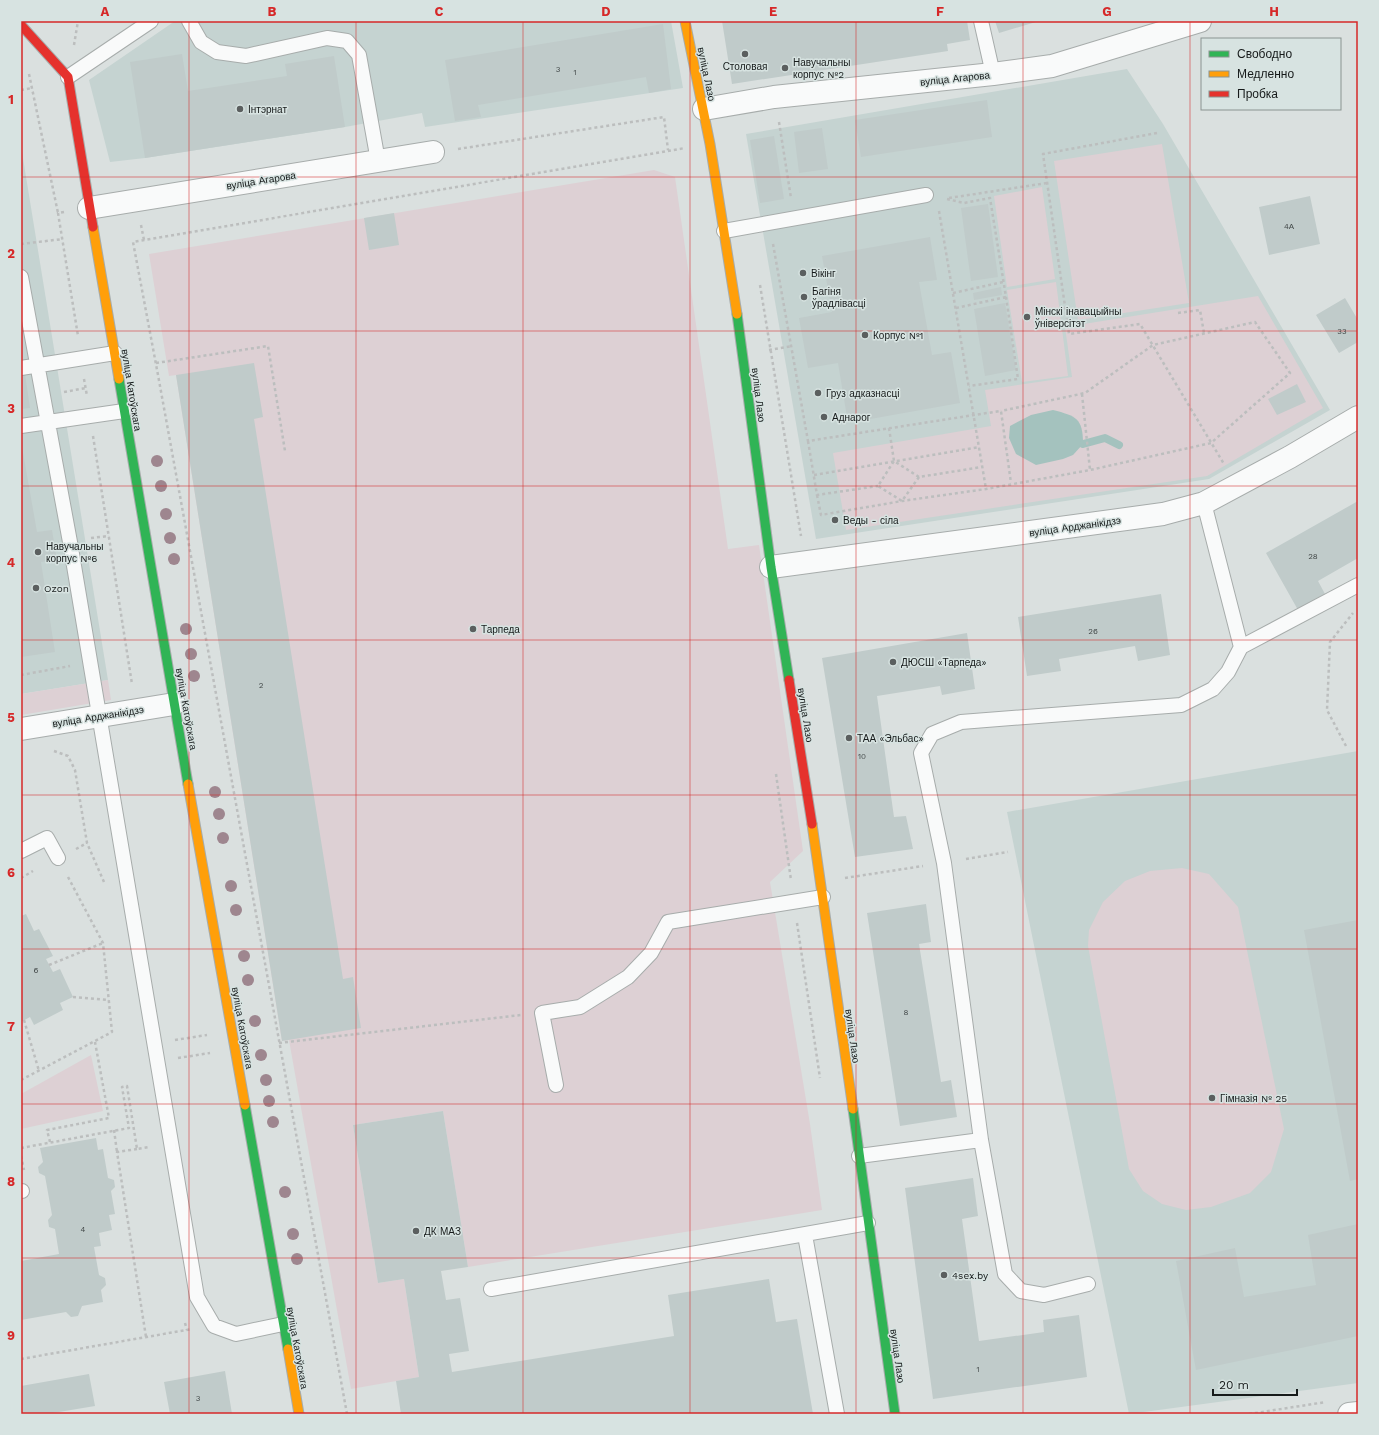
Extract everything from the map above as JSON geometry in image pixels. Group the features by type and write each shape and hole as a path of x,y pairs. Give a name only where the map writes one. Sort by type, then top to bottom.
{"street":[{"name":"вуліца Лазо","path":"684,21 704,109 743,354 771,567 821,881 895,1414"},
{"name":"вуліца Агарова","path":"704,109 774,97 993,74 1052,66 1200,21"},
{"path":"21,25 68,76"},
{"name":"вуліца Катоўскага","path":"68,76 89,208 174,704 299,1414"},
{"name":"вуліца Агарова","path":"89,208 433,152"},
{"name":"вуліца Арджанікідзэ","path":"771,567 1163,514 1204,503 1290,457 1358,417"},
{"name":"вуліца Арджанікідзэ","path":"21,729 174,704"},
{"path":"1349,1414 1358,1413"}],"lane":[{"path":"68,76 151,21"},
{"path":"189,21 201,42 217,52 246,56 327,38 347,41 359,55 378,161"},
{"path":"981,21 993,74"},
{"path":"724,231 932,198"},
{"path":"21,278 91,663 197,1297 214,1326 236,1334 283,1324"},
{"path":"21,368 115,353"},
{"path":"21,426 124,411"},
{"path":"1204,503 1241,647"},
{"path":"1088,1284 1044,1295 1021,1291 1006,1274 981,1140 944,863 921,753 932,734 961,722 1181,705 1213,689 1228,672 1241,647 1358,585"},
{"path":"21,851 47,838 58,858"},
{"path":"556,1085 542,1013 580,1007 628,977 651,953 668,922 823,897"},
{"path":"859,1156 981,1140"},
{"path":"491,1289 868,1223"},
{"path":"805,1234 837,1414"}],"path":[{"path":"27,67 58,213"},
{"path":"21,90 32,88"},
{"path":"774,97 792,203"},
{"path":"433,152 664,117 668,150"},
{"path":"1157,133 1043,154 1069,334 1140,324 1226,467"},
{"path":"347,1414 133,242 710,144"},
{"path":"947,199 1047,183"},
{"path":"969,386 1018,379 990,198 964,203 947,199 932,198 956,308 986,489"},
{"path":"770,223 792,346 808,442 814,475 817,495 821,515 902,501 986,489 1011,483 1090,470 1211,443 1290,373 1255,322 1153,345 1082,394 1001,411 808,442"},
{"path":"21,244 63,239 136,710"},
{"path":"953,293 1003,282"},
{"path":"956,308 1006,297"},
{"path":"1178,313 1200,310 1204,333"},
{"path":"156,363 268,346 285,451"},
{"path":"783,348 792,346"},
{"path":"1082,394 1090,470"},
{"path":"1001,411 1011,483"},
{"path":"878,486 894,462 889,428"},
{"path":"814,475 979,447"},
{"path":"894,462 918,477 982,467"},
{"path":"902,501 918,477"},
{"path":"817,495 878,486 902,501"},
{"path":"1346,746 1327,710 1330,642 1356,610"},
{"path":"21,675 91,663"},
{"path":"47,752 54,751 68,756 75,770 86,843 105,886"},
{"path":"821,881 1008,852"},
{"path":"21,1080 112,1032 104,943 58,858"},
{"path":"49,965 104,943"},
{"path":"74,997 109,1000"},
{"path":"279,1043 542,1013"},
{"path":"24,1020 38,1071"},
{"path":"154,1043 209,1034"},
{"path":"50,1142 47,1130 109,1118 95,1042"},
{"path":"158,1062 212,1052"},
{"path":"21,1148 129,1128 122,1087 127,1086 138,1149"},
{"path":"114,1130 146,1338"},
{"path":"117,1152 155,1146"},
{"path":"21,1359 214,1326"},
{"path":"1249,1414 1327,1402"}],"shaded area":[{"path":"175,21 671,21 683,88 425,127 422,113 345,127 110,162 89,80"},
{"name":"Мінскі інавацыйны ўніверсітэт","path":"1127,69 1163,124 1330,410 1209,479 816,539 746,134"},
{"path":"1162,144 1189,303 1078,320 1054,161"},
{"path":"21,146 108,680 21,694"},
{"name":"Тарпеда","path":"654,170 675,177 728,549 759,545 803,851 770,882 810,1124 822,1210 468,1267 443,1111 353,1125 378,1283 404,1279 419,1377 351,1389 289,1040 282,1041 176,375 169,376 149,254"},
{"path":"1042,187 1055,279 1007,287 994,196"},
{"path":"1056,282 1068,376 1022,382 1007,290"},
{"path":"1258,296 1323,408 1207,476 846,530 833,453 991,426 985,390 1072,377 1065,327"},
{"path":"108,680 111,700 21,715 21,694"},
{"name":"Гімназія № 25","path":"1358,751 1358,1383 1129,1414 1007,812"},
{"path":"1182,868 1209,874 1238,907 1284,1129 1271,1172 1250,1193 1211,1207 1186,1210 1162,1204 1143,1191 1129,1169 1088,946 1089,930 1103,902 1125,881 1150,871"},
{"path":"91,1055 103,1111 21,1129 21,1094"}],"water":[{"path":"1053,410 1067,414 1080,423 1083,435 1083,444 1073,455 1063,459 1036,465 1016,454 1009,438 1010,426 1031,415"}],"building":[{"name":"Навучальны корпус №2","path":"722,21 967,21 970,40 947,44 948,51 732,84"},
{"path":"995,21 1039,21 999,33"},
{"path":"663,24 671,89 649,93 646,77 478,105 481,117 455,121 445,60"},
{"name":"Інтэрнат","path":"182,54 188,91 287,76 285,64 334,56 345,127 145,158 130,62"},
{"path":"987,100 992,137 861,157 855,120"},
{"path":"822,128 828,169 799,173 794,132"},
{"path":"774,136 784,199 760,203 750,140"},
{"path":"1310,196 1320,244 1269,255 1259,207"},
{"path":"988,204 998,277 971,281 961,208"},
{"path":"394,213 399,245 369,250 364,218"},
{"name":"Корпус №1","path":"930,237 937,280 919,282 932,355 951,352 960,403 848,423 838,363 808,368 799,318 832,312 822,256"},
{"path":"1001,287 1002,295 974,300 973,293"},
{"path":"1345,298 1358,320 1358,342 1339,353 1316,315"},
{"path":"1005,303 1016,370 985,376 974,309"},
{"path":"254,363 263,417 254,419 343,979 353,977 361,1028 282,1041 176,375"},
{"path":"25,374 30,408 21,409 21,375"},
{"path":"1297,384 1306,402 1277,415 1268,399"},
{"name":"Навучальны корпус №6","path":"21,441 37,532 52,530 57,560 41,562 55,652 21,657"},
{"path":"1358,501 1358,558 1318,581 1325,594 1298,610 1266,553"},
{"path":"1161,594 1170,655 1138,661 1135,646 1059,659 1061,671 1027,676 1018,617"},
{"path":"967,633 975,689 942,695 940,686 877,696 894,817 906,816 913,849 855,857 822,658"},
{"path":"926,904 931,942 919,944 941,1082 951,1080 957,1117 900,1126 867,913"},
{"path":"26,914 34,931 39,929 53,956 46,959 53,972 60,969 73,997 60,1003 63,1010 34,1025 30,1017 21,1022 21,916"},
{"path":"1358,920 1358,1179 1350,1181 1304,930"},
{"name":"ДК МАЗ","path":"443,1111 468,1267 441,1271 446,1300 460,1298 469,1351 449,1354 452,1372 674,1336 668,1295 769,1279 776,1322 797,1319 813,1414 401,1414 396,1381 419,1377 404,1279 378,1283 353,1125"},
{"path":"96,1138 98,1150 103,1149 108,1178 114,1180 115,1187 111,1191 115,1214 109,1215 112,1230 99,1233 101,1246 94,1247 99,1275 105,1278 106,1285 101,1290 103,1302 82,1306 78,1316 71,1317 66,1312 21,1320 21,1261 59,1254 55,1229 49,1227 48,1220 52,1215 45,1176 39,1173 38,1167 43,1162 40,1148"},
{"path":"973,1178 978,1216 962,1219 979,1341 1044,1332 1043,1320 1079,1315 1087,1377 933,1399 905,1188"},
{"path":"1358,1224 1358,1336 1196,1370 1176,1261 1235,1248 1244,1297 1316,1285 1308,1235"},
{"path":"225,1371 232,1414 170,1414 164,1382"},
{"path":"89,1374 95,1406 47,1414 21,1414 21,1386"}],"waterway":[{"path":"1083,444 1105,438 1119,445"}],"traffic: fast":[{"path":"737,314 771,567 789,680"},
{"path":"119,379 188,784"},
{"path":"245,1105 288,1349"},
{"path":"853,1109 895,1414"}],"traffic: slow":[{"path":"685,21 710,144 737,314"},
{"path":"93,227 119,379"},
{"path":"188,784 245,1105"},
{"path":"812,824 853,1109"},
{"path":"288,1349 299,1414"}],"traffic: jam":[{"path":"21,25 68,77 93,227"},
{"path":"789,680 812,824"}],"place":[{"name":"Столовая","path":"745,54"},
{"name":"Навучальны корпус №2","path":"785,68"},
{"name":"Інтэрнат","path":"240,109"},
{"name":"Вікінг","path":"803,273"},
{"name":"Багіня ўрадлівасці","path":"804,297"},
{"name":"Мінскі інавацыйны ўніверсітэт","path":"1027,317"},
{"name":"Корпус №1","path":"865,335"},
{"name":"Груз адказнасці","path":"818,393"},
{"name":"Аднарог","path":"824,417"},
{"name":"Веды - сіла","path":"835,520"},
{"name":"Навучальны корпус №6","path":"38,552"},
{"name":"Ozon","path":"36,588"},
{"name":"Тарпеда","path":"473,629"},
{"name":"ДЮСШ «Тарпеда»","path":"893,662"},
{"name":"ТАА «Эльбас»","path":"849,738"},
{"name":"Гімназія № 25","path":"1212,1098"},
{"name":"ДК МАЗ","path":"416,1231"},
{"name":"4sex.by","path":"944,1275"}]}
